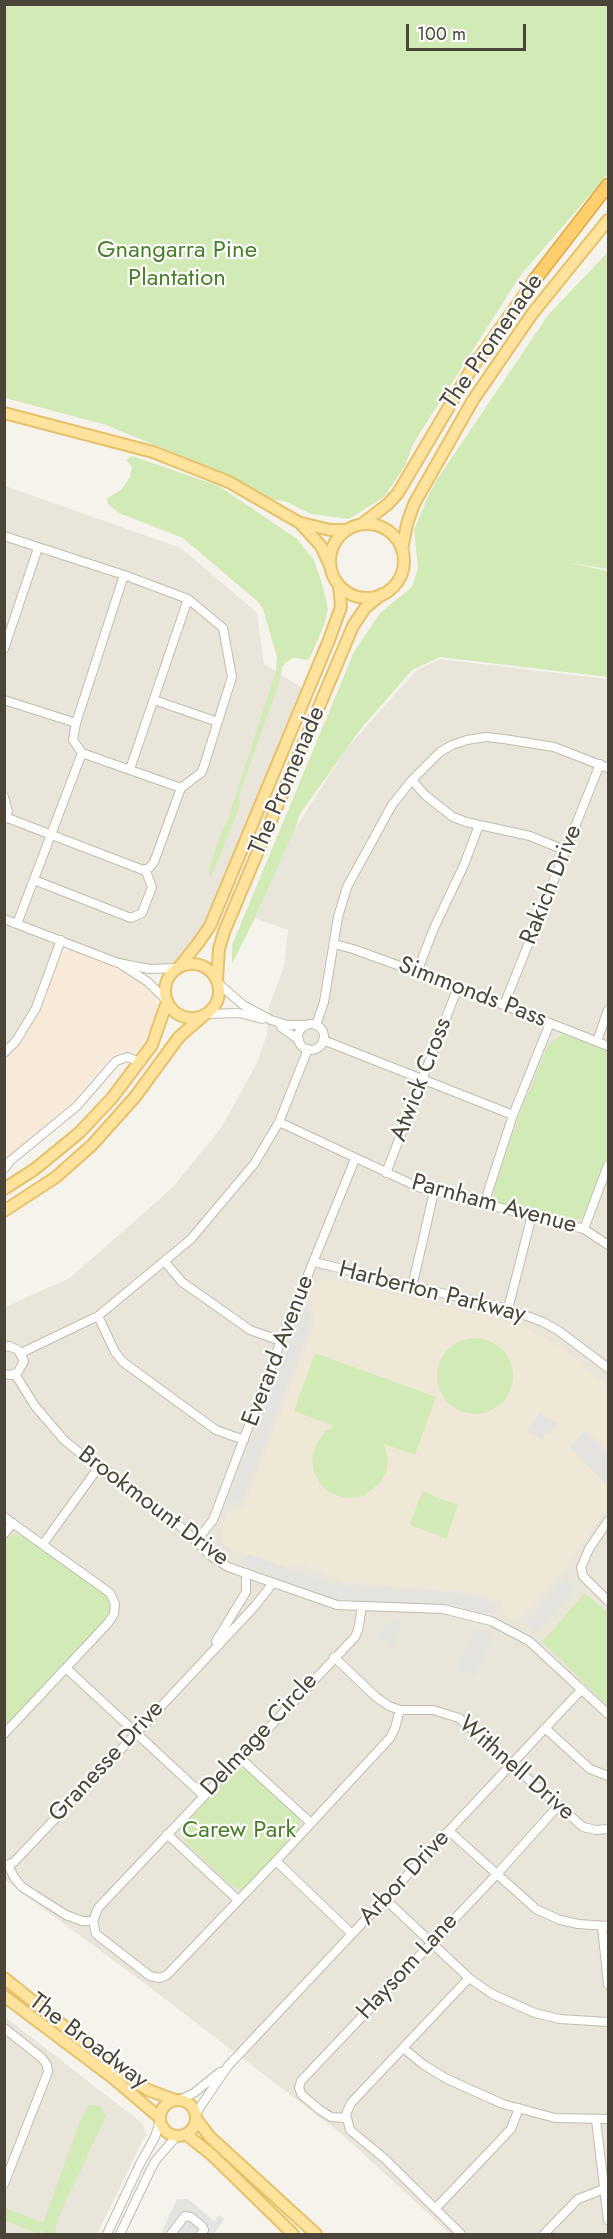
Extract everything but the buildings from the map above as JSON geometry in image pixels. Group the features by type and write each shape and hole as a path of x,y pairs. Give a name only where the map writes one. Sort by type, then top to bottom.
{"highway":[{"path":"533,282 609,185"}],"main road":[{"name":"The Promenade","path":"362,524 388,504 398,493 467,375 533,282 609,192"},
{"name":"The Promenade","path":"402,550 414,504 473,400 532,314 609,220"},
{"path":"4,413 114,440 173,459 247,492 300,523 330,530 347,530 362,524 377,525 387,530 402,550 403,566 400,576 394,585 382,594 361,597 351,594 339,585 321,546 300,523"},
{"path":"330,566 333,545 347,530"},
{"name":"The Promenade","path":"179,967 210,926 333,630 341,607 339,585"},
{"name":"The Promenade","path":"217,981 219,949 224,932 353,626 365,608 382,594"},
{"path":"4,1211 56,1177 92,1145 135,1097 179,1037 205,1015 217,1002 219,991 217,981 210,970 200,964 192,963 179,967 167,979 164,991 166,1000 171,1009 180,1016 192,1018 205,1015"},
{"path":"4,1190 35,1169 79,1133 117,1092 141,1062 156,1036 166,1000"},
{"name":"The Broadway","path":"4,1978 121,2072 148,2090 177,2100"},
{"name":"The Broadway","path":"4,1996 113,2078 160,2120"},
{"path":"293,2235 212,2155 182,2136 166,2132 160,2120 166,2104 177,2100 190,2104 208,2135 316,2235"},
{"path":"182,2136 195,2126 197,2117"}],"street":[{"path":"4,536 124,575 188,599 223,628 232,677 202,772 181,788 154,862 145,869 142,870 5,818 8,811 4,797"},
{"path":"4,649 38,548"},
{"path":"124,575 76,723 73,740 82,753 181,788"},
{"path":"130,770 188,599"},
{"path":"4,700 76,723"},
{"path":"153,700 218,722"},
{"path":"316,1025 324,1002 338,917 347,887 392,805 412,780 440,752 453,745 486,737 554,747 609,768"},
{"path":"17,924 82,753"},
{"name":"Rakich Drive","path":"504,1005 600,764"},
{"path":"412,780 425,795 453,817 530,836 567,850"},
{"path":"417,972 434,928 464,865 478,825"},
{"path":"34,880 131,918 142,913 152,887 145,869"},
{"path":"4,919 118,963 146,980 166,1000"},
{"path":"4,1053 16,1041 36,1008 61,940"},
{"name":"Simmonds Pass","path":"334,944 458,987 609,1046"},
{"path":"118,963 150,969 179,967"},
{"path":"217,981 251,1010 286,1027 308,1049"},
{"name":"Atwick Cross","path":"386,1173 458,987"},
{"path":"597,1041 609,1010"},
{"path":"205,1015 244,1014 286,1027 316,1025 323,1031 323,1040 316,1048 308,1049"},
{"path":"484,1204 513,1115 550,1023"},
{"path":"299,1040 301,1030 306,1025"},
{"path":"323,1040 513,1115"},
{"path":"21,1353 98,1316 191,1239 254,1164 279,1122 308,1049"},
{"path":"4,1169 10,1161 77,1106 116,1061 128,1057 141,1062"},
{"name":"Parnham Avenue","path":"279,1122 355,1159 434,1192 584,1229 609,1245"},
{"name":"Everard Avenue","path":"197,1540 213,1520 355,1159"},
{"path":"584,1229 609,1165"},
{"path":"412,1287 434,1192"},
{"path":"508,1309 532,1215"},
{"path":"165,1262 182,1282 250,1330 282,1341"},
{"name":"Harberton Parkway","path":"314,1262 508,1309 543,1322 559,1331 609,1368"},
{"path":"98,1316 115,1352 123,1362 216,1430 244,1440"},
{"path":"4,1338 7,1347 21,1353 23,1365 15,1374 4,1374"},
{"name":"Brookmount Drive","path":"15,1374 34,1406 55,1431 98,1468 178,1524 219,1561 246,1574 337,1605 443,1609 489,1620 529,1641 609,1714"},
{"path":"43,1544 98,1468"},
{"path":"4,1516 110,1593 115,1600 111,1619 4,1734"},
{"path":"609,1521 589,1549 581,1568 583,1576 609,1601"},
{"path":"4,1534 13,1523"},
{"name":"Granesse Drive","path":"207,1655 242,1601 246,1592 246,1574"},
{"name":"Granesse Drive","path":"6,1865 14,1862 255,1606 273,1583"},
{"name":"Delmage Circle","path":"93,1921 98,1908 355,1637 362,1607"},
{"path":"6,1865 18,1882 66,1916 82,1921 93,1921 94,1930 99,1937 150,1976 160,1978 170,1972 276,1862 390,1738 400,1710 382,1702 334,1657"},
{"path":"66,1668 204,1796"},
{"name":"Arbor Drive","path":"228,2066 582,1689"},
{"name":"Withnell Drive","path":"400,1710 433,1710 459,1718 583,1827 596,1830 609,1829"},
{"path":"545,1728 590,1769 609,1776"},
{"path":"240,1758 311,1823"},
{"name":"Haysom Lane","path":"346,2118 331,2117 320,2110 302,2095 299,2088 301,2081 559,1805"},
{"path":"449,1831 536,1909 560,1920 605,1926 609,1984"},
{"path":"167,1834 238,1900"},
{"path":"276,1862 352,1934"},
{"path":"385,1899 469,1978 492,1994 535,2013 560,2019 609,2022"},
{"path":"461,2235 385,2159 350,2130 346,2111 469,1978"},
{"path":"4,2028 42,2058 46,2063 48,2073 4,2184"},
{"path":"403,2048 431,2070 464,2088 519,2108 555,2118 609,2119"},
{"path":"177,2100 194,2093 228,2066"},
{"path":"197,2117 228,2066"},
{"path":"436,2208 511,2129 519,2108"},
{"path":"107,2235 155,2137 160,2120"},
{"path":"596,2120 609,2220"},
{"path":"120,2235 156,2160 182,2136"},
{"path":"544,2235 578,2199 604,2189"},
{"path":"171,2235 185,2216 191,2217 202,2226 204,2230 201,2235"}],"shaded area":[{"path":"5,486 181,548 257,613 264,664 307,691 225,888 184,964 143,968 61,940 41,994 5,1052"},
{"path":"440,659 608,679 608,2234 450,2234 343,2135 5,1880 5,1307 70,1278 172,1188 221,1128 256,1065 267,1035 269,1006 284,967 288,930 255,918 295,829 346,749 416,671"},
{"path":"71,949 120,967 145,983 157,1000 155,1021 140,1048 132,1052 124,1051 113,1055 72,1103 5,1160 5,1058 32,1022 41,1005 57,959 61,953"},
{"path":"328,1279 517,1324 563,1348 608,1387 608,1509 561,1574 517,1620 505,1616 502,1602 476,1592 346,1582 302,1563 284,1571 223,1544 223,1526 227,1513 245,1505 316,1319 308,1299 314,1284"},
{"path":"305,1302 312,1320 242,1502 227,1504"},
{"path":"540,1412 557,1424 551,1434 547,1432 542,1440 527,1430"},
{"path":"585,1430 608,1454 608,1486 570,1447"},
{"path":"249,1554 332,1584 454,1593 496,1603 492,1617 446,1606 324,1598 238,1562"},
{"path":"566,1578 576,1588 537,1631 527,1622"},
{"path":"391,1621 401,1621 398,1632 392,1638 396,1643 392,1646 377,1635"},
{"path":"475,1629 493,1636 475,1676 457,1668"},
{"path":"4,2016 143,2124 146,2134 97,2234 5,2234"},
{"path":"177,2199 188,2199 214,2221 220,2215 224,2219 214,2234 161,2234"}],"green space":[{"name":"Gnangarra Pine Plantation","path":"4,5 608,5 608,174 520,276 413,444 405,466 384,497 349,519 311,514 287,502 272,499 227,475 106,425 5,398"},
{"path":"608,252 608,569 565,562 608,571 608,677 440,657 412,670 359,731 300,814 255,918 232,964 232,945 354,652 380,613 412,587 418,568 414,530 429,494 549,314"},
{"path":"132,456 219,486 297,539 314,560 328,609 324,625 309,660 293,658 282,667 279,683 240,792 239,808 211,877 209,870 276,671 277,657 263,609 258,602 183,538 119,513 108,504 107,498 121,490 130,477 132,467 126,460"},
{"path":"562,1034 608,1051 608,1155 585,1213 580,1219 571,1221 498,1203 494,1199 494,1189 519,1116 548,1045"},
{"path":"475,1338 489,1341 502,1349 510,1362 513,1376 510,1390 502,1403 489,1411 475,1414 461,1411 448,1403 440,1390 437,1376 440,1362 448,1349 461,1341"},
{"path":"315,1353 436,1397 415,1455 384,1444 388,1459 386,1473 379,1484 363,1496 343,1498 331,1493 320,1484 314,1472 312,1458 316,1444 325,1432 334,1426 294,1411"},
{"path":"422,1491 439,1498 439,1501 441,1499 458,1505 446,1539 429,1532 429,1529 427,1531 410,1525"},
{"path":"13,1534 26,1537 106,1594 110,1607 109,1614 5,1730 5,1541"},
{"path":"585,1593 608,1613 608,1706 542,1642"},
{"name":"Carew Park","path":"241,1769 249,1771 300,1820 299,1830 250,1886 240,1890 231,1885 185,1842 182,1834 183,1826 235,1771"},
{"path":"100,2106 106,2116 59,2216 56,2234 43,2234 42,2228 39,2234 5,2221 5,2208 43,2223 81,2119 87,2107"}]}
